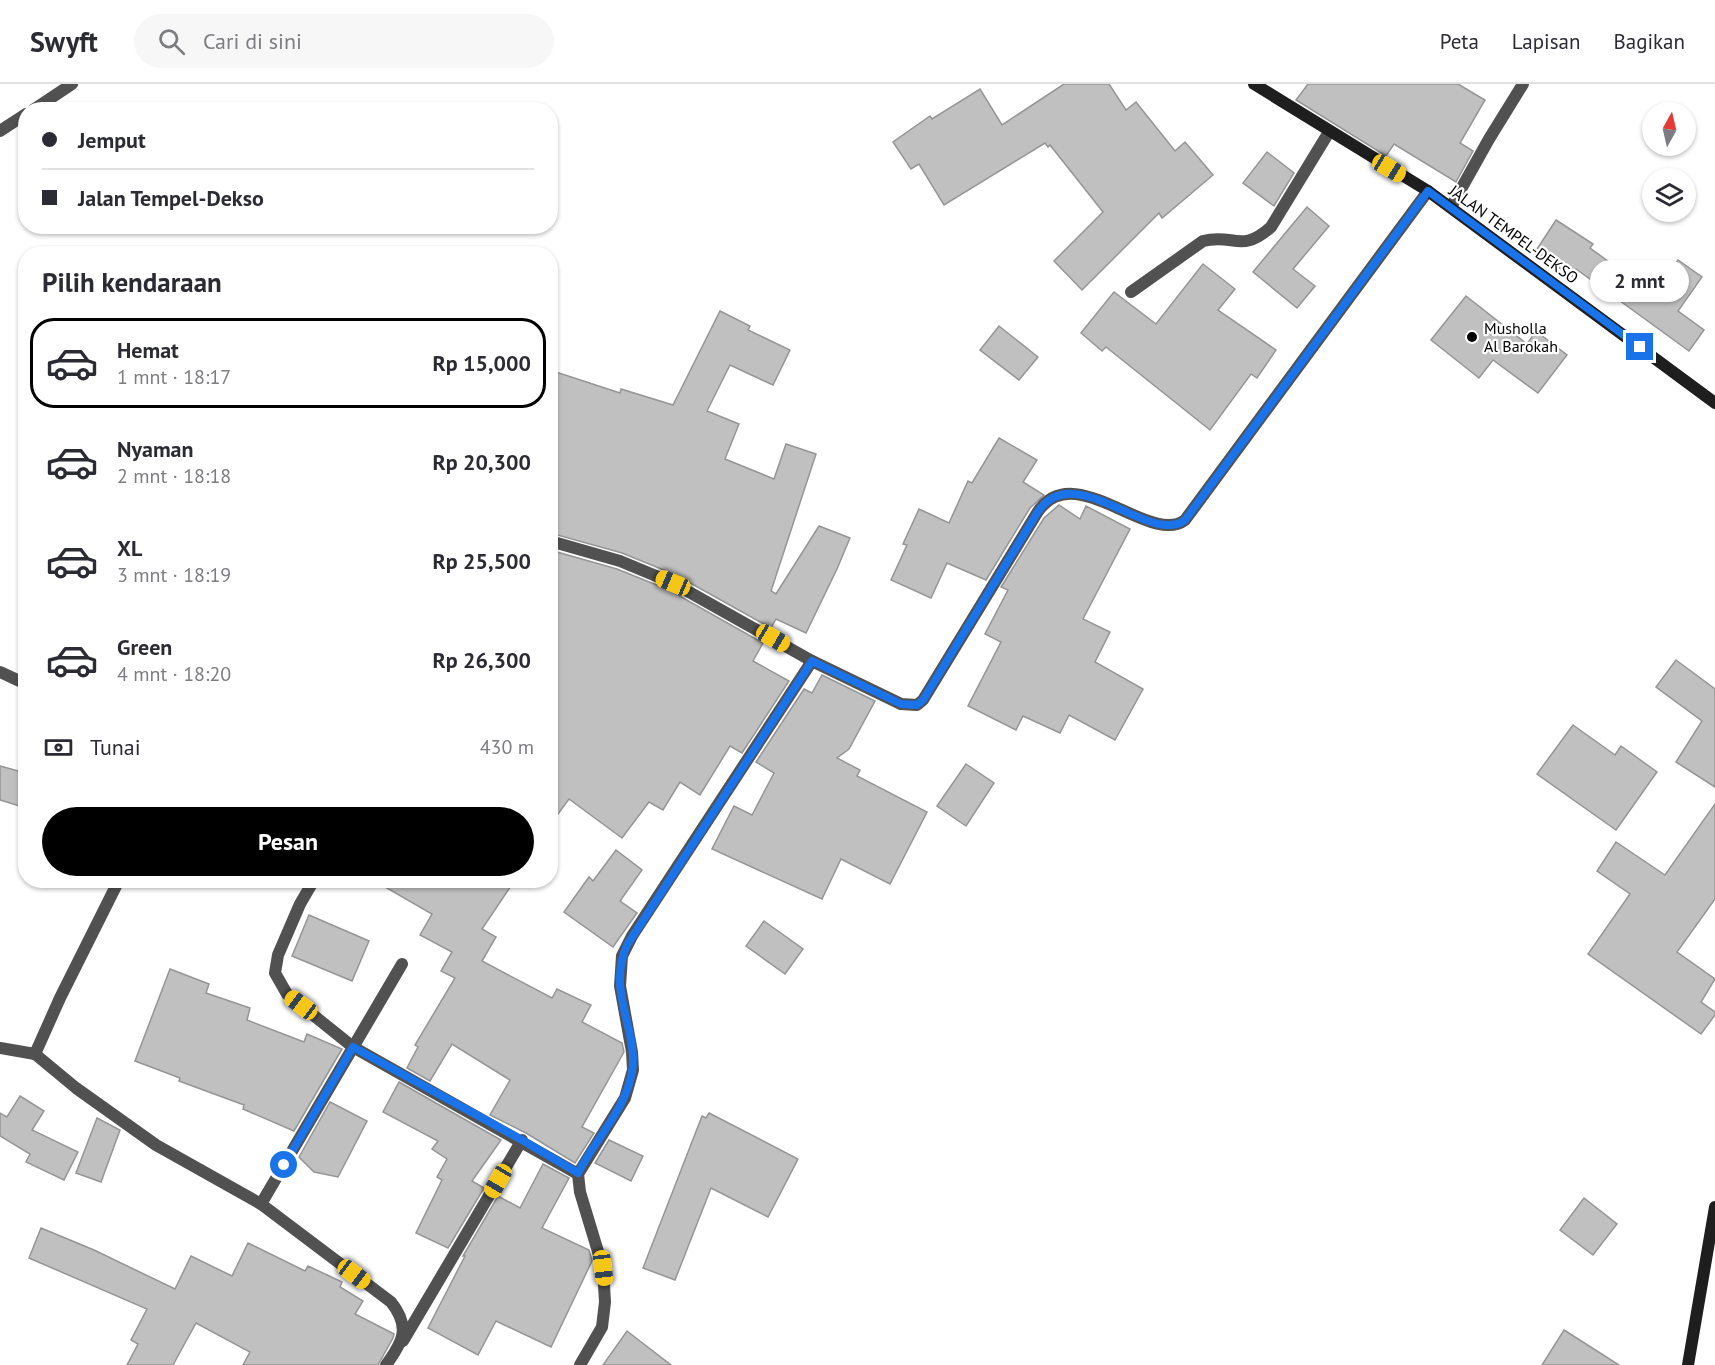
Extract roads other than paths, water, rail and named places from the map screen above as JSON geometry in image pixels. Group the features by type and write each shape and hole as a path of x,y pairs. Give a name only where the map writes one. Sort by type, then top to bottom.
{"main road":[{"name":"JALAN TEMPEL-DEKSO","path":"1254,84 1428,191 1715,404"},
{"path":"1688,1365 1715,1207"}],"street":[{"path":"45,102 72,84"},
{"path":"1450,207 1523,84"},
{"path":"0,130 18,119"},
{"path":"1131,292 1203,241 1214,238 1245,243 1258,239 1271,227 1329,132"},
{"path":"558,543 620,561 673,583 812,661 901,704 917,705 923,700 1037,513 1049,499 1070,494 1098,500 1165,525 1178,524 1185,520 1428,191"},
{"path":"580,1365 602,1327 605,1302 603,1268 580,1191 578,1173 626,1098 633,1070 620,986 622,956 812,661"},
{"path":"0,672 18,680"},
{"path":"35,1054 115,888"},
{"path":"309,888 278,955 275,973 287,994 353,1047 578,1173"},
{"path":"261,1204 402,964"},
{"path":"0,1048 35,1054 76,1088 156,1145 261,1204 391,1302 401,1319 401,1345"},
{"path":"386,1365 401,1345 522,1140"}],"place":[{"name":"Musholla Al Barokah","path":"1472,337"}]}
